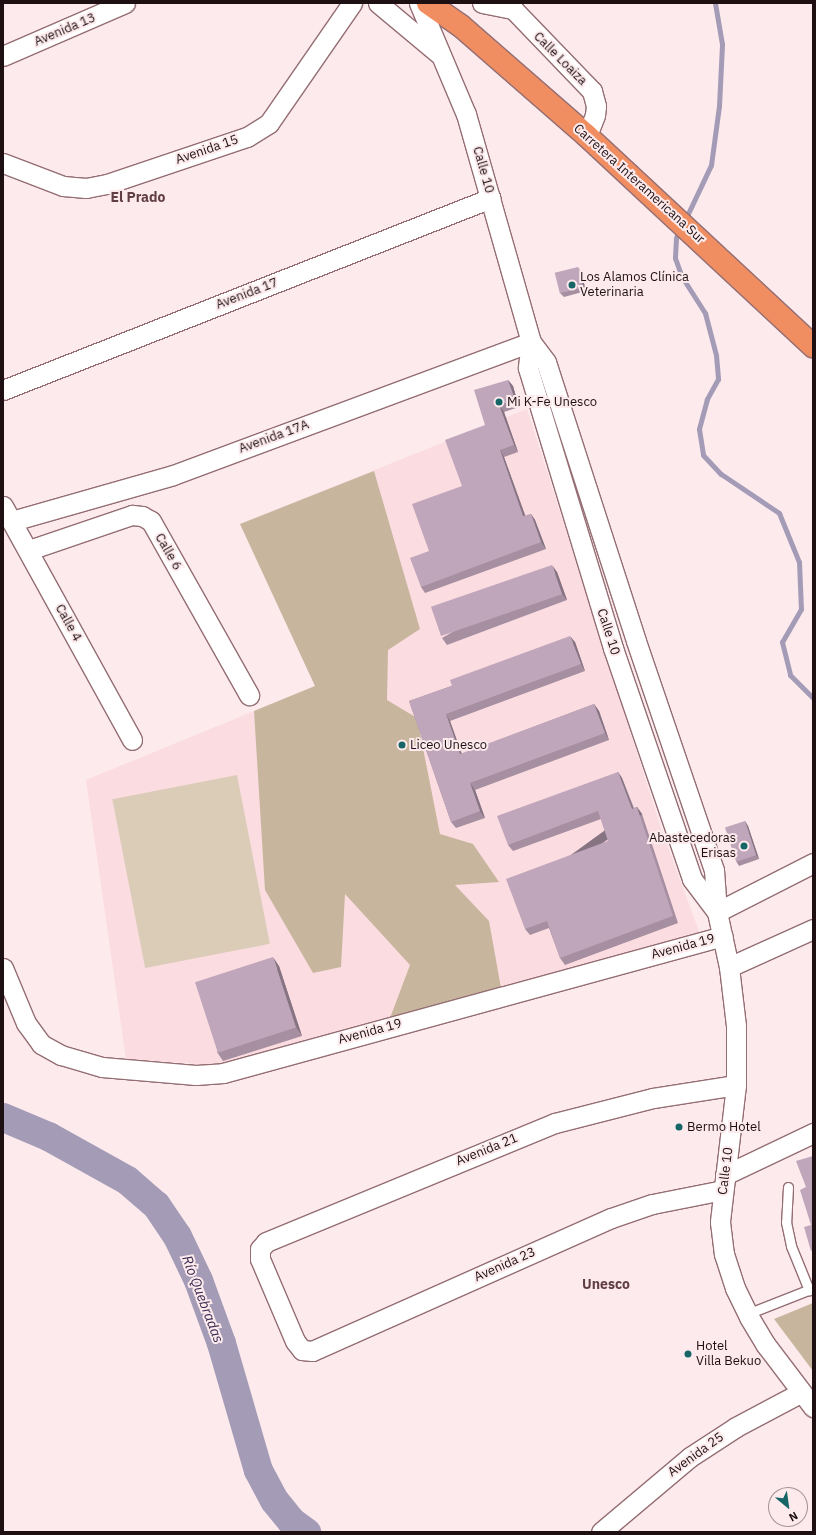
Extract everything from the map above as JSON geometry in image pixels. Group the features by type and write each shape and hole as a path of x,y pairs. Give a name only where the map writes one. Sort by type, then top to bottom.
{"highway":[{"name":"Carretera Interamericana Sur","path":"428,3 461,26 587,136 813,346"},
{"name":"Carretera Interamericana Sur","path":"440,3 461,26"}],"street":[{"name":"Avenida 13","path":"3,56 125,3"},
{"name":"Avenida 15","path":"3,163 62,186 86,188 106,184 247,137 269,123 352,3"},
{"path":"378,3 439,54"},
{"name":"Calle 10","path":"419,3 439,54 466,114 531,342 528,368 613,648 692,879 717,912 723,936 729,967 736,1026 736,1085 720,1222 724,1254 735,1288 747,1314 800,1393 813,1407"},
{"name":"Calle Loaiza","path":"482,3 519,6 592,91 596,106 595,115 587,136"},
{"name":"Avenida 17","path":"3,390 491,198"},
{"name":"Avenida 17A","path":"8,513 173,474 531,342"},
{"name":"Calle 4","path":"8,513 132,740"},
{"name":"Calle 6","path":"28,550 132,515 142,516 151,521 249,695"},
{"path":"717,912 813,863"},
{"path":"729,967 813,929"},
{"name":"Avenida 19","path":"3,968 26,1023 41,1044 61,1056 102,1067 196,1075 223,1073 723,936"},
{"name":"Avenida 21","path":"295,1341 260,1259 260,1249 266,1242 555,1123 653,1098 736,1085"},
{"name":"Avenida 23","path":"295,1341 302,1350 312,1351 611,1218 652,1204 724,1183 813,1133"},
{"name":"Avenida 25","path":"601,1532 690,1457 736,1427 800,1393"}],"lane":[{"path":"747,1314 811,1289 791,1246 786,1222 788,1187"}],"shaded area":[{"name":"Liceo Unesco","path":"527,409 662,831 700,934 217,1065 126,1059 86,780 315,686 240,524"},
{"path":"374,471 420,629 388,650 387,700 417,718 440,834 473,844 499,882 455,885 489,921 501,988 390,1018 410,965 345,894 341,967 313,973 265,890 254,711 315,686 240,524"},
{"path":"237,775 270,944 145,968 112,799"},
{"path":"813,1303 813,1371 774,1319"}],"building":[{"name":"Los Alamos Clínica Veterinaria","path":"578,267 583,287 560,293 555,273"},
{"path":"508,380 515,400 499,405 514,445 500,450 523,516 531,514 541,542 421,587 410,558 429,551 412,504 462,486 445,440 485,425 474,390"},
{"path":"552,565 562,594 441,636 431,607"},
{"path":"570,636 581,664 446,714 460,754 594,704 605,733 470,783 480,811 451,822 409,701 452,686 450,680"},
{"path":"618,772 632,809 637,807 673,916 560,958 547,921 525,929 506,879 608,841 598,811 508,845 497,816"},
{"name":"Abastecedoras Erisas","path":"745,821 756,855 736,862 725,827"},
{"path":"273,957 296,1027 218,1053 195,982"},
{"path":"813,1156 813,1250 811,1251 804,1227 811,1225 800,1190 806,1187 796,1161"}],"waterway":[{"path":"685,220 711,165 719,106 722,44 715,3"},
{"path":"680,229 676,238 675,258 682,277 705,313 716,355 718,379 707,399 699,429 703,455 721,474 779,513 799,562 801,609 782,642 790,675 813,698"},
{"name":"Río Quebradas","path":"3,1117 48,1136 127,1180 156,1205 177,1236 198,1280 221,1343 258,1470 274,1500 291,1521 306,1532"}],"place":[{"name":"Los Alamos Clínica Veterinaria","path":"572,285"},
{"name":"Mi K-Fe Unesco","path":"499,402"},
{"name":"Liceo Unesco","path":"402,745"},
{"name":"Abastecedoras Erisas","path":"744,846"},
{"name":"Bermo Hotel","path":"679,1127"},
{"name":"Hotel Villa Bekuo","path":"688,1354"}],"district":[{"name":"El Prado","path":"138,197"},
{"name":"Unesco","path":"606,1284"}]}
